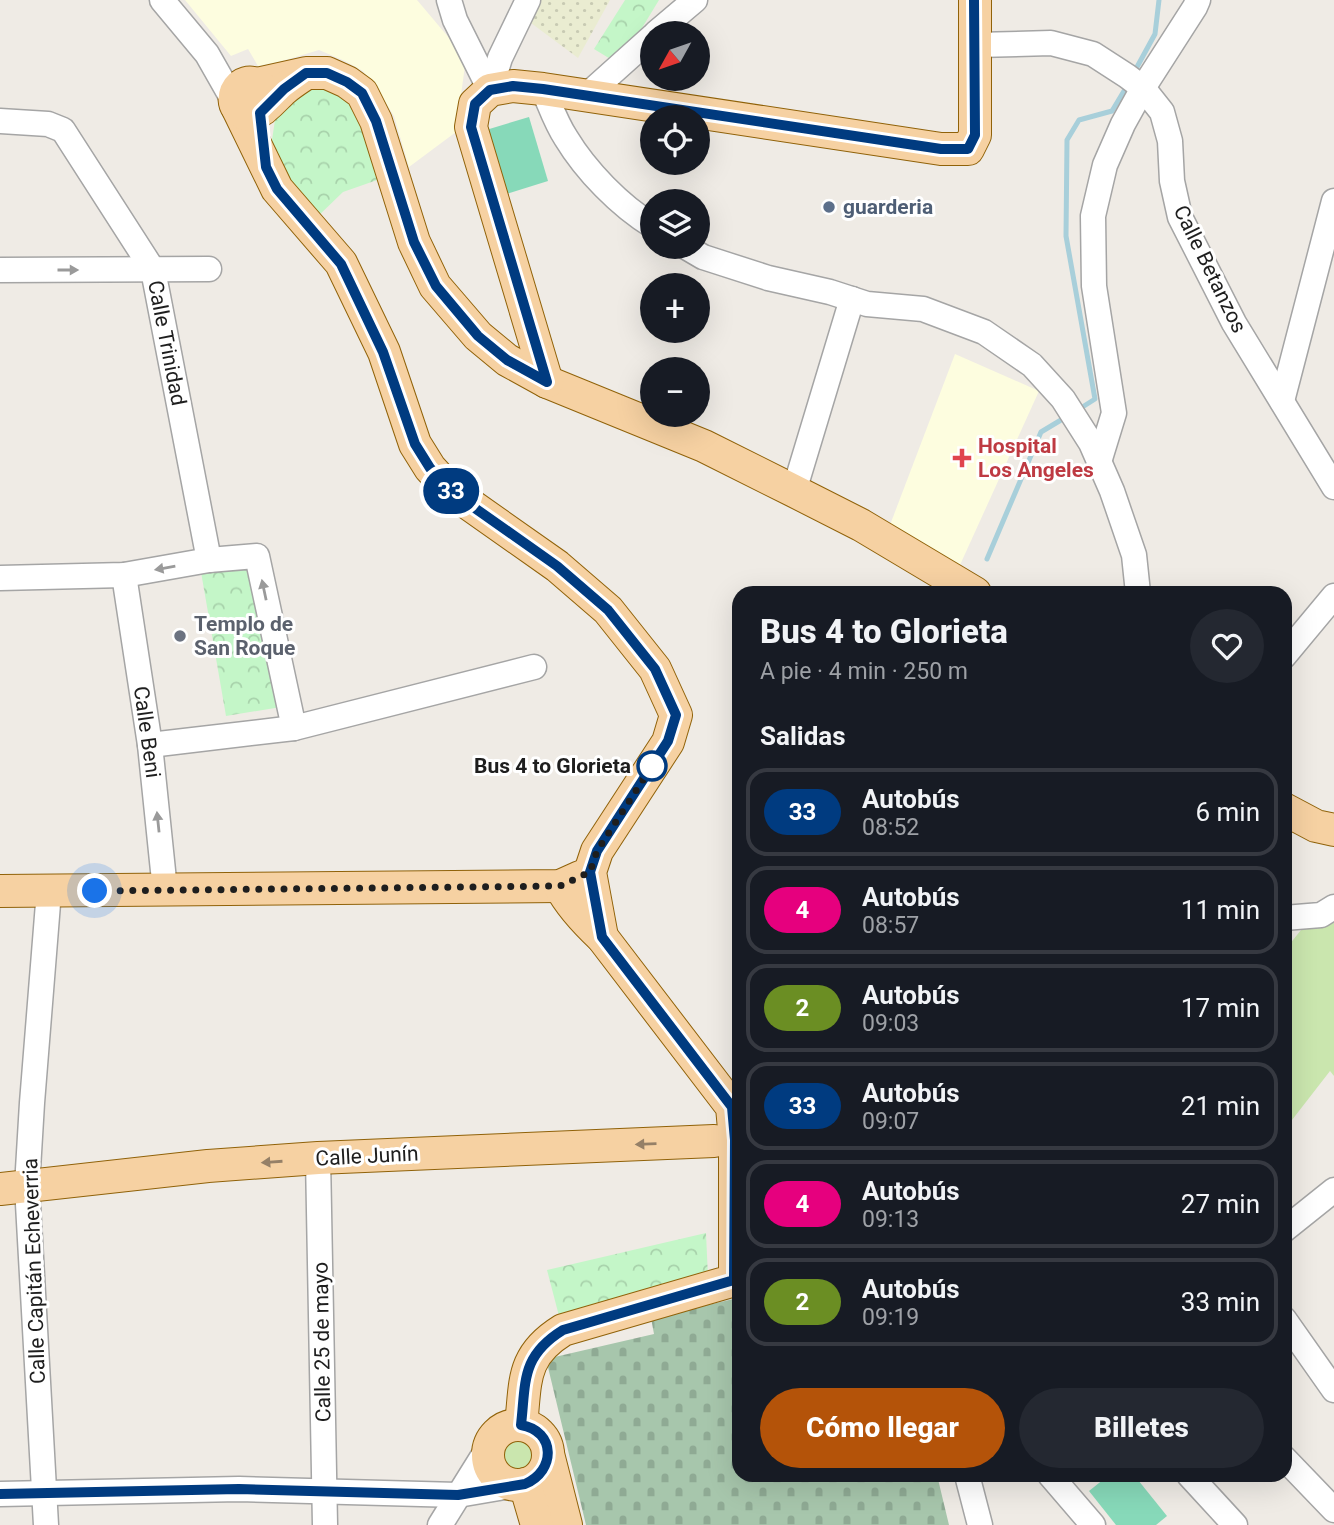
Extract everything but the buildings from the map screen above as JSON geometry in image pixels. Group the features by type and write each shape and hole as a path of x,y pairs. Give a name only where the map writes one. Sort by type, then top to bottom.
{"main road":[{"path":"547,382 471,127 475,104 490,90 513,86 543,89 941,149 968,149 975,135 975,0"},
{"path":"602,937 590,872 597,851 668,741 676,715 655,669 608,610 557,566 452,492 430,468 415,444 383,352 341,264 277,189 266,167 250,100 284,89 306,73 327,73 347,82 362,93 376,121 414,242 436,286 478,336 507,360 547,382 704,446 861,525 963,586"},
{"path":"1292,813 1316,826 1334,830"},
{"path":"0,891 560,886 590,872"},
{"path":"521,1425 527,1370 536,1352 550,1338 563,1330 731,1281 730,1125 709,1076 602,937 586,923 560,886"},
{"name":"Calle Junín","path":"14,1188 208,1166 730,1125"},
{"path":"548,1454 542,1473 534,1480 520,1484 505,1482 497,1476 491,1468 488,1448 498,1432 507,1427 521,1425 534,1429 546,1444 566,1525"},
{"path":"520,1484 537,1525"}],"street":[{"path":"162,0 250,100"},
{"path":"449,0 455,20 490,90"},
{"path":"490,90 500,58 528,0"},
{"path":"665,21 695,0"},
{"path":"1099,461 1114,413 1094,286 1093,216 1105,165 1123,124 1198,0"},
{"name":"Calle Betanzos","path":"976,45 1051,43 1093,54 1143,88 1162,112 1170,141 1172,181 1180,216 1234,323 1334,487"},
{"path":"586,96 640,44"},
{"path":"543,89 564,136 587,170 640,219"},
{"name":"Calle Trinidad","path":"0,121 48,124 63,130 153,270 209,560"},
{"path":"1282,401 1334,201"},
{"path":"708,259 867,304 923,310 984,332 1032,365 1063,399 1091,443 1134,555 1137,586"},
{"path":"0,270 209,269"},
{"path":"794,491 852,299"},
{"path":"0,578 124,575 209,560 257,556 294,728"},
{"name":"Calle Beni","path":"124,575 150,745 165,890"},
{"path":"1292,646 1334,596"},
{"path":"150,745 294,728 534,667"},
{"name":"Calle Capitán Echeverria","path":"46,1525 14,1188 32,1103 49,891"},
{"path":"1292,920 1321,915 1334,907"},
{"name":"Calle 25 de mayo","path":"318,1158 325,1525"},
{"path":"1292,1224 1334,1190"},
{"path":"1292,1330 1334,1390"},
{"path":"440,1525 488,1448"},
{"path":"1292,1466 1334,1510"},
{"path":"969,1482 980,1525"},
{"path":"1056,1482 1093,1525"},
{"path":"1195,1482 1235,1525"},
{"path":"0,1494 239,1489 458,1495 520,1484"}],"shaded area":[{"path":"185,0 417,0 466,58 456,132 409,167 394,116 363,71 319,50 258,66 248,49 231,56"},
{"path":"537,0 610,0 578,58 527,20"},
{"name":"Hospital Los Angeles","path":"955,354 1039,391 960,565 890,525"}],"green space":[{"path":"625,0 659,0 646,21 640,21 640,31 631,46 612,60 594,49"},
{"path":"310,81 352,99 383,178 343,192 312,222 279,172 272,140 275,120 286,97"},
{"path":"529,117 548,181 506,194 486,130"},
{"path":"255,566 281,707 226,716 201,572"},
{"path":"1334,923 1334,1076 1330,1071 1292,1120 1292,941 1305,925"},
{"path":"706,1233 708,1277 559,1316 547,1270"},
{"path":"732,1299 732,1482 939,1482 949,1525 586,1525 546,1359 654,1334 651,1318"},
{"path":"518,1429 535,1436 542,1453 535,1470 518,1477 501,1470 494,1453 501,1436"},
{"path":"1100,1482 1140,1482 1167,1516 1156,1525 1116,1525 1089,1491"}],"waterway":[{"path":"1137,67 1155,34 1159,0"},
{"path":"1084,406 1095,399 1066,236 1067,140 1079,120 1112,111 1124,91"},
{"path":"987,559 1041,432 1061,420"}],"bus line":[{"name":"33","path":"732,1107 602,937 590,872 597,851 668,741 676,715 655,669 608,610 557,566 452,492 430,468 415,444 383,352 341,264 277,189 266,167 260,113 284,89 306,73 327,73 347,82 362,93 376,121 414,242 436,286 478,336 507,360 547,382 471,127 475,104 490,90 513,86 543,89 941,149 968,149 975,135 974,0"},
{"name":"33","path":"0,1494 239,1489 458,1495 525,1484 542,1473 547,1464 546,1444 541,1436 534,1429 521,1425 527,1370 536,1352 550,1338 563,1330 732,1281"}],"place":[{"name":"guarderia","path":"829,207"},
{"name":"Hospital Los Angeles","path":"962,458"},
{"name":"Templo de San Roque","path":"180,636"},
{"name":"Bus 4 to Glorieta","path":"652,766"}],"route":[{"path":"95,891 560,886 590,872 597,851 652,766"}]}
